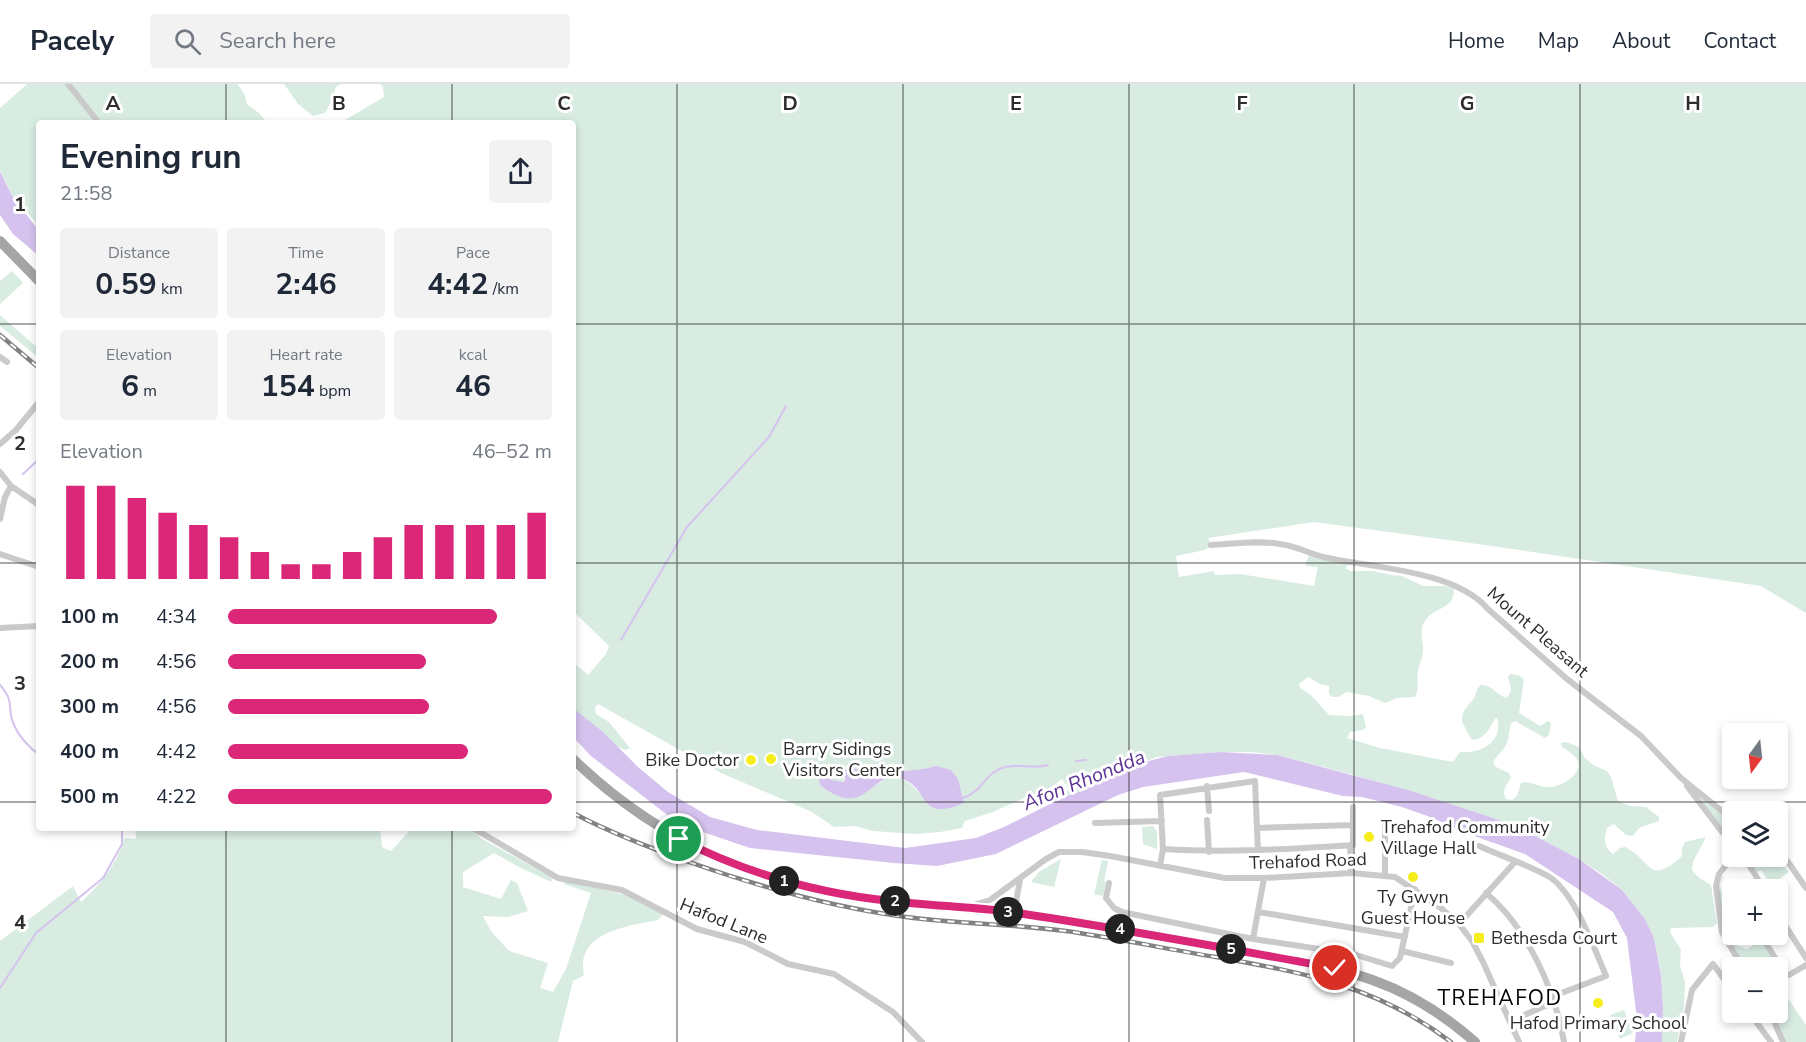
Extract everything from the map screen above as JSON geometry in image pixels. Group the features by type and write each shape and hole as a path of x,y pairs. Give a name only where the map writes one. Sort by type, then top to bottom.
{"main road":[{"path":"0,241 36,278"},
{"path":"576,762 603,786 679,839 758,874 821,890 861,897 1014,913 1182,940 1357,974 1417,999 1454,1024 1474,1042"}],"street":[{"path":"68,84 97,120"},
{"path":"0,358 7,362"},
{"path":"0,444 36,406"},
{"path":"0,472 11,486 36,503"},
{"path":"0,519 5,497 11,486"},
{"name":"Mount Pleasant","path":"1211,545 1279,543 1327,558 1386,567 1462,589 1477,597 1567,679 1641,736 1681,778 1722,811"},
{"path":"0,554 36,566"},
{"path":"0,628 36,626"},
{"path":"1681,778 1722,832"},
{"path":"1160,866 1163,849 1160,795 1207,786 1255,781 1258,852"},
{"path":"1207,786 1209,812"},
{"path":"1351,873 1353,807"},
{"path":"1207,820 1209,852"},
{"path":"1095,823 1162,821"},
{"path":"1257,828 1353,825"},
{"path":"1385,826 1385,875"},
{"name":"Hafod Lane","path":"477,831 558,878 622,890 697,929 745,942 789,964 834,974 893,1012 922,1042"},
{"path":"1163,849 1258,852 1352,845"},
{"path":"1479,846 1548,876 1565,893 1586,927 1606,976 1522,1016"},
{"name":"Trehafod Road","path":"962,908 990,900 1059,852 1082,852 1225,878 1351,873 1395,877 1416,889 1459,924 1472,941 1519,1042"},
{"path":"1459,924 1515,862"},
{"path":"1788,862 1806,888"},
{"path":"1724,867 1719,874 1716,886 1722,932 1737,957"},
{"path":"1253,939 1264,878"},
{"path":"1014,913 1020,880"},
{"path":"1109,883 1106,898 1114,908 1122,912 1253,939 1353,954 1392,966 1400,958 1416,889"},
{"path":"1486,893 1502,906 1520,928 1537,960 1564,1042"},
{"path":"1258,912 1405,937"},
{"path":"1788,930 1806,958"},
{"path":"1767,945 1786,975 1806,965"},
{"path":"1402,951 1451,963"},
{"path":"1681,1042 1692,990 1713,964 1722,976"},
{"path":"1757,1023 1772,1042"},
{"path":"1775,1023 1783,1042"}],"green space":[{"path":"27,84 237,84 244,93 247,104 265,120 36,120 36,223 11,194 0,170 0,108"},
{"path":"284,84 341,84 336,87 325,113 313,116 298,104"},
{"path":"380,84 1806,84 1806,613 1761,586 1314,522 1208,538 1211,545 1205,550 1176,556 1179,577 1214,571 1215,575 1240,574 1314,586 1318,567 1305,566 1309,554 1351,562 1345,568 1350,571 1373,571 1402,576 1423,586 1445,586 1454,589 1451,601 1429,616 1423,625 1423,653 1418,670 1415,697 1397,698 1385,703 1369,696 1346,692 1338,697 1332,697 1329,694 1329,686 1308,677 1299,684 1300,688 1311,695 1329,715 1363,714 1366,728 1350,732 1347,738 1380,748 1453,762 1460,752 1475,751 1489,745 1497,734 1497,718 1485,734 1475,740 1471,739 1462,722 1464,710 1474,699 1479,687 1488,686 1506,698 1511,691 1508,677 1510,674 1518,675 1524,679 1519,713 1540,726 1548,721 1551,723 1549,735 1545,738 1515,721 1511,723 1506,744 1493,763 1496,767 1509,773 1511,777 1504,791 1506,799 1512,800 1517,796 1521,783 1528,782 1553,787 1572,777 1577,771 1578,763 1575,757 1562,747 1561,743 1566,742 1579,747 1584,757 1593,765 1607,771 1618,801 1630,806 1646,807 1659,817 1659,821 1639,828 1633,836 1626,835 1614,824 1607,828 1605,842 1613,854 1625,847 1651,868 1663,870 1682,856 1685,842 1706,837 1693,862 1692,870 1711,885 1717,923 1713,927 1671,928 1670,932 1681,950 1680,966 1685,982 1684,1007 1677,1042 1662,1042 1661,976 1654,938 1645,919 1622,890 1579,859 1514,825 1351,774 1277,755 1251,752 1157,757 1066,796 1065,793 1069,789 1062,779 1049,789 965,821 962,828 915,834 873,831 855,826 834,827 812,812 721,773 598,704 595,707 596,714 609,722 630,748 625,750 615,745 576,711 576,665 588,675 606,654 609,646 576,614 576,120 345,120 384,97 383,87","holes":["936,766 921,796 915,788 897,778 886,779 873,785 820,785 828,776 832,780 843,782 847,768 903,771"]},
{"path":"12,271 23,283 0,304 0,281"},
{"path":"0,315 36,346 36,356 0,326"},
{"path":"1693,789 1722,814 1722,829"},
{"path":"1153,826 1157,831 1157,849 1143,844 1142,827"},
{"path":"135,831 380,831 382,847 391,851 409,831 473,831 482,839 553,878 551,882 494,853 463,872 463,887 501,899 511,880 517,883 528,911 508,917 483,916 491,931 509,951 548,963 540,988 553,992 566,969 591,893 564,884 565,881 627,895 663,914 658,920 606,934 588,949 583,961 584,975 573,981 558,1042 0,1042 0,941 73,886 81,902 107,873 124,838 136,839"},
{"path":"1061,859 1054,887 1031,882 1039,872"},
{"path":"1102,860 1108,861 1103,896 1094,894"},
{"path":"1753,867 1785,867 1789,872 1779,879 1767,879 1761,870 1757,872"},
{"path":"1723,875 1720,887 1722,914 1719,899 1720,882"},
{"path":"1754,945 1764,945 1772,957 1739,957 1732,946 1747,949"},
{"path":"1788,998 1806,1025 1806,1042 1785,1042 1777,1023 1788,1023"},
{"path":"1624,1010 1633,1033 1620,1039 1610,1015"}],"shaded area":[{"path":"0,171 11,194 36,227 36,253 13,234 0,215"},
{"path":"576,710 668,792 710,817 757,830 905,848 976,838 1004,827 1066,796 1084,790 1116,773 1168,756 1221,752 1277,755 1408,790 1514,825 1579,859 1622,890 1645,919 1654,938 1661,976 1662,1042 1635,1042 1637,1019 1627,938 1613,912 1525,854 1402,807 1362,797 1343,796 1244,772 1143,787 1118,795 996,854 937,866 750,848 679,824 591,756 576,740"},
{"path":"936,766 951,770 958,779 964,803 938,809 930,806 916,788 899,778 889,778 866,793 848,798 835,795 820,785 819,776 821,774 832,780 843,782 846,768 903,771"}],"waterway":[{"path":"621,640 687,527 769,437 786,406"},
{"path":"23,474 36,462"},
{"path":"0,685 8,696 16,729 36,752"},
{"name":"Afon Rhondda","path":"1076,761 1086,760"},
{"path":"963,798 974,792 991,774 1002,768 1048,765"},
{"path":"0,988 36,933 103,878 122,844 122,831"}],"railway":[{"path":"0,335 36,365"},
{"path":"576,814 617,834 692,863 745,881 824,902 906,917 1085,934 1310,976 1339,984 1396,1007 1451,1042"}],"place":[{"name":"Barry Sidings Visitors Center","path":"771,759"},
{"name":"Bike Doctor","path":"751,760"},
{"name":"Trehafod Community Village Hall","path":"1369,837"},
{"name":"Ty Gwyn Guest House","path":"1413,877"},
{"name":"Bethesda Court","path":"1479,938"},
{"name":"Hafod Primary School","path":"1598,1003"}],"district":[{"name":"TREHAFOD","path":"1500,998"}],"route":[{"path":"679,839 758,874 821,890 889,901 1014,913 1097,925 1335,968"}]}
